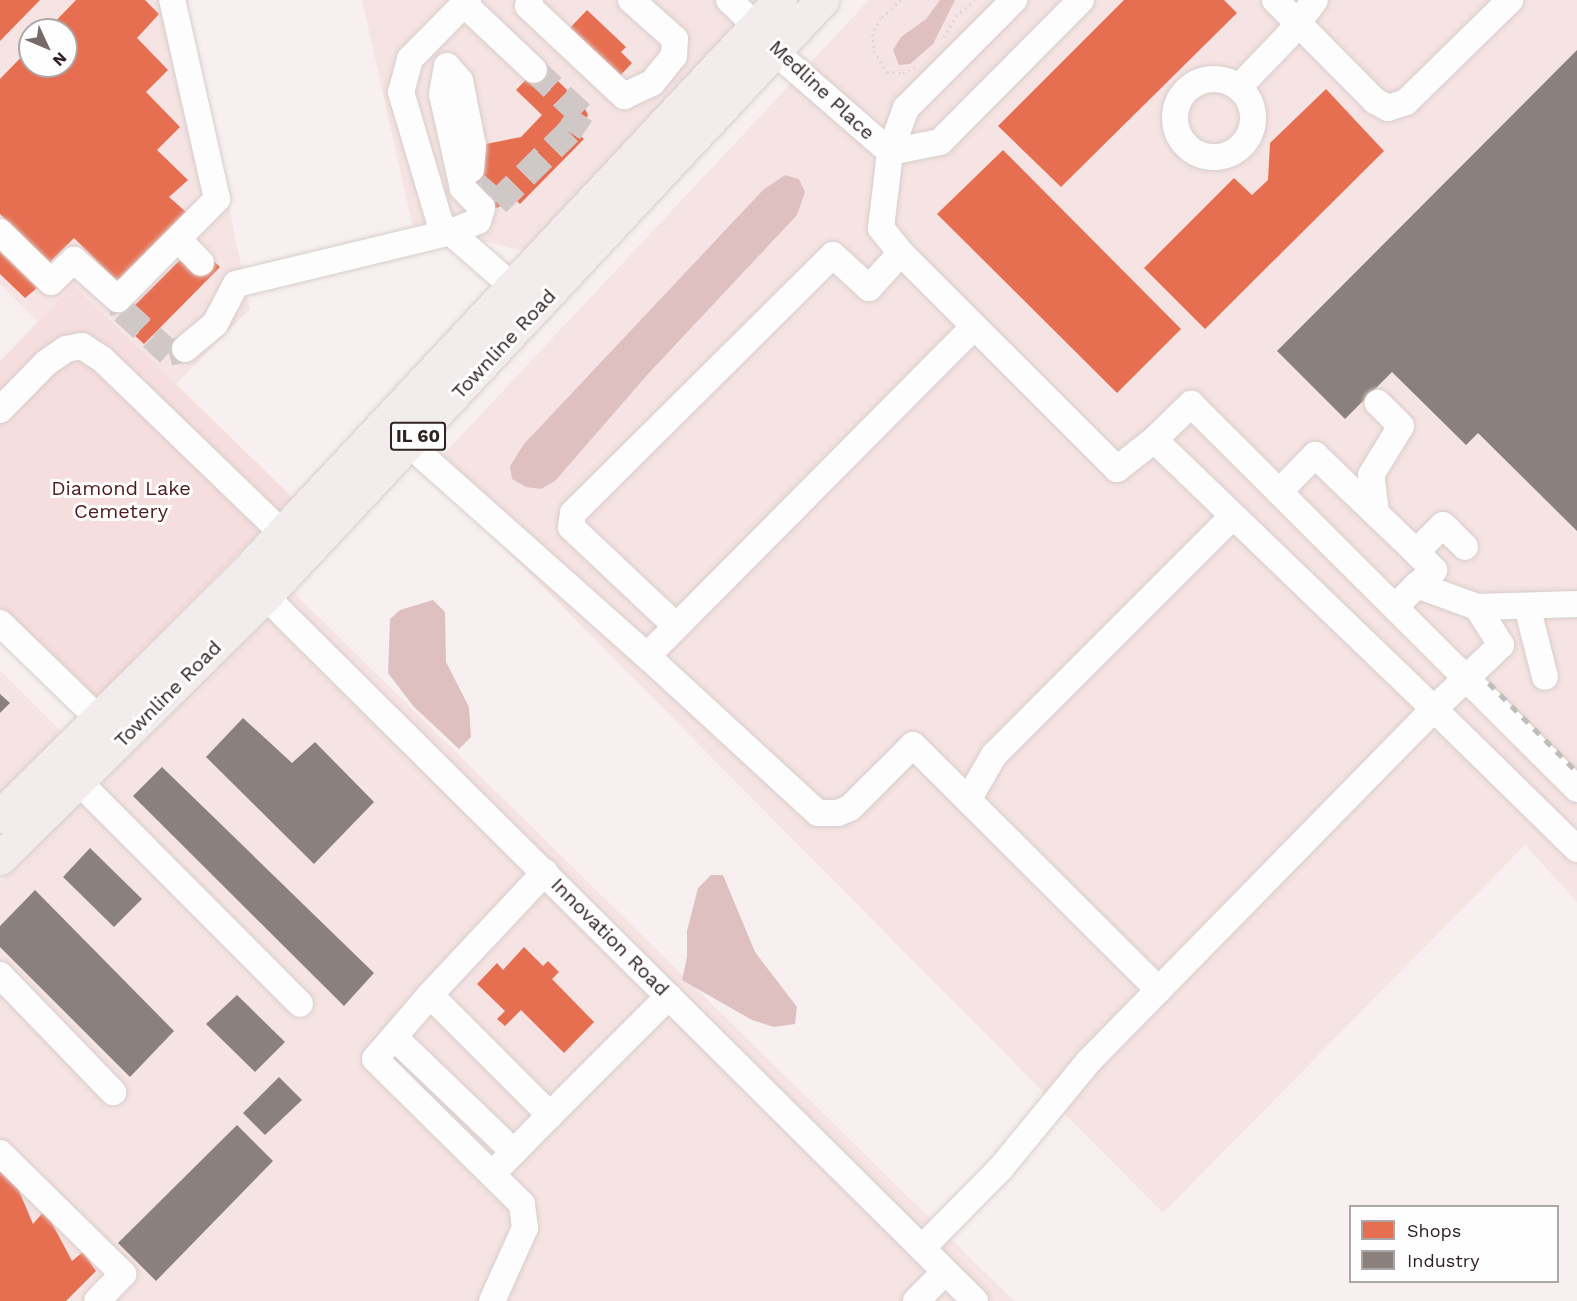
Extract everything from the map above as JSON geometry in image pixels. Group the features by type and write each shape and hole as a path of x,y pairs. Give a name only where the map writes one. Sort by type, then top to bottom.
{"main road":[{"name":"Townline Road","path":"765,38 780,0"},
{"name":"Townline Road","path":"0,858 79,782 254,585 282,533 525,297 765,38 822,0"},
{"name":"Townline Road","path":"0,816 99,719 254,585 410,444 525,297"}],"lane":[{"path":"0,232 51,282 74,260 118,299 217,199 172,0"},
{"path":"530,0 528,6 624,96 652,83 674,56 675,39 631,0"},
{"name":"Medline Place","path":"729,0 765,38 890,152"},
{"path":"1014,0 906,108 890,152 882,228 901,253 1117,469 1154,440 1191,404 1577,789"},
{"path":"890,152 940,142 1081,0"},
{"path":"1275,0 1375,101 1398,108 1510,0"},
{"path":"1239,87 1315,0"},
{"path":"525,297 440,224 401,92 410,59 466,2 534,70"},
{"path":"422,46 447,66 468,159"},
{"path":"185,349 214,324 236,284 451,232 478,221 482,208 460,180 442,94 447,66"},
{"path":"177,238 231,292"},
{"path":"676,626 570,527 573,513 833,255 869,288 901,253"},
{"path":"647,656 974,327"},
{"path":"0,410 46,363 66,349 82,346 102,359 282,533"},
{"path":"1376,513 1371,475 1401,426 1378,404"},
{"path":"1154,440 1577,849"},
{"path":"410,444 819,813 847,810 913,746 1159,990"},
{"path":"1279,492 1315,455 1416,552 1434,570 1395,607"},
{"path":"968,801 994,754 1232,517"},
{"path":"1416,552 1443,525 1465,547"},
{"name":"Innovation Road","path":"254,585 975,1301"},
{"path":"1417,585 1477,607 1577,604"},
{"path":"1527,606 1545,677"},
{"path":"922,1248 1001,1168 1088,1062 1434,709 1501,645 1477,607"},
{"path":"0,623 99,719"},
{"path":"79,782 300,1004"},
{"path":"492,1301 525,1228 522,1204 375,1059 430,995 545,872"},
{"path":"0,975 113,1092"},
{"path":"430,995 550,1115"},
{"path":"493,1173 669,996"},
{"path":"394,1038 514,1152"},
{"path":"0,1153 123,1274 98,1301"},
{"path":"916,1301 945,1272"}],"path":[{"path":"901,0 881,18 872,34 874,51 887,72 903,73 920,65"},
{"path":"939,45 956,16 975,0"}],"shaded area":[{"path":"0,0 186,0 250,309 176,384 75,285 38,322 0,284"},
{"path":"362,0 759,0 524,251 412,224"},
{"path":"869,0 1577,0 1577,902 1525,845 1163,1213 428,471"},
{"path":"940,0 955,0 933,44 910,64 899,65 893,50 901,37 926,19"},
{"path":"785,175 799,179 805,192 797,215 648,374 555,481 541,489 526,487 512,479 510,466 524,444 763,190"},
{"path":"291,590 1014,1301 0,1301 0,882"},
{"path":"433,600 445,612 446,662 469,707 471,737 459,749 414,707 388,673 390,619 400,610"},
{"path":"0,670 67,737 0,801"},
{"path":"711,875 723,875 755,952 797,1007 795,1024 774,1027 752,1020 682,980 687,957 687,931 698,888"}],"green space":[{"name":"Diamond Lake Cemetery","path":"74,285 293,498 83,713 0,632 0,361"}],"building: Shops":[{"path":"0,0 40,0 22,18 18,18 18,23 0,41"},
{"path":"76,0 145,0 159,14 137,38 168,70 146,92 180,127 157,150 188,180 169,197 186,212 119,283 74,238 50,262 0,214 0,79 18,60 18,78 78,78 78,18 59,18"},
{"path":"1124,0 1224,0 1237,13 1061,187 998,126"},
{"path":"587,10 626,47 621,52 632,63 617,79 567,31"},
{"path":"541,64 584,107 588,115 577,133 584,139 520,204 514,198 497,208 487,205 468,186 465,148 521,137 542,115 516,90"},
{"path":"1326,89 1384,151 1205,329 1144,268 1234,178 1252,195 1268,180 1270,143"},
{"path":"1003,150 1181,329 1117,393 937,214"},
{"path":"0,252 37,288 25,298 0,274"},
{"path":"207,255 220,267 144,344 132,333 147,318 134,306 181,259"},
{"path":"524,947 543,966 548,961 559,972 552,979 594,1022 564,1053 521,1010 505,1026 497,1019 505,1011 477,984 497,963 503,970"},
{"path":"0,1165 14,1179 33,1224 45,1210 72,1261 83,1252 96,1271 66,1301 0,1301"}],"building: Industry":[{"path":"1577,50 1577,531 1478,433 1466,445 1392,372 1345,419 1277,351"},
{"path":"0,694 10,703 0,713"},
{"path":"243,718 292,763 315,742 374,802 314,864 206,757"},
{"path":"162,767 374,973 344,1006 133,796"},
{"path":"90,848 142,899 114,927 63,877"},
{"path":"35,890 174,1031 130,1077 0,947 0,926"},
{"path":"237,995 285,1042 255,1072 206,1024"},
{"path":"279,1077 302,1100 265,1135 243,1113"},
{"path":"237,1125 273,1161 156,1281 118,1243"}],"tunnel":[{"path":"465,148 476,185 497,203 569,132 581,114 534,70"},
{"path":"118,299 123,311 169,353 185,349"}],"railway":[{"path":"1489,683 1577,772"}]}
